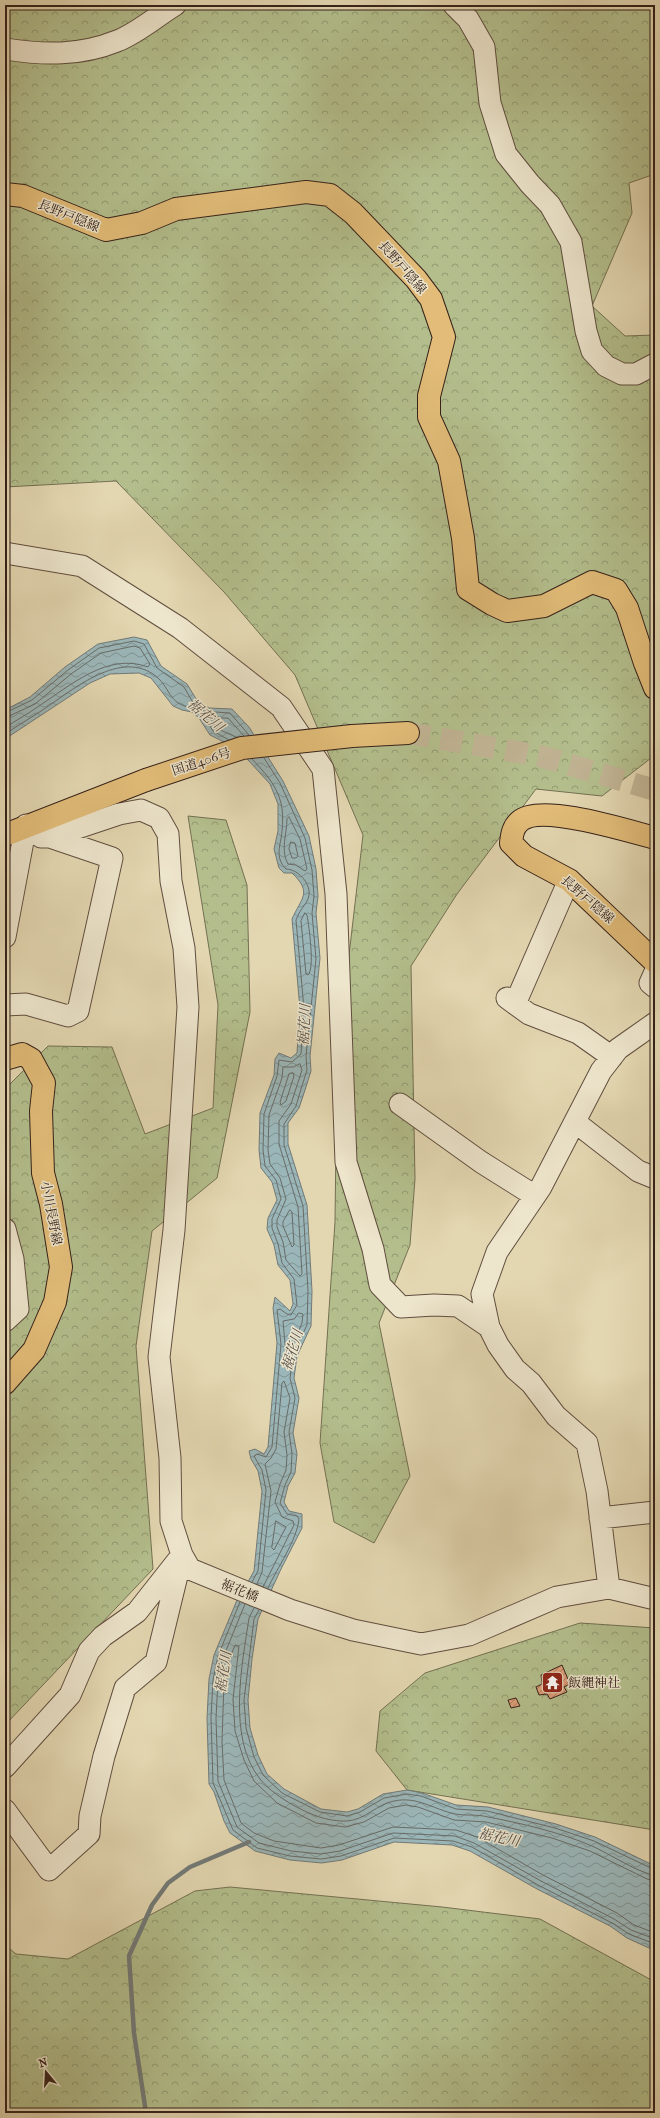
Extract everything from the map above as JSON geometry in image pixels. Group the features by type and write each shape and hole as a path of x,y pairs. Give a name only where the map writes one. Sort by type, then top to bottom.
{"main road":[{"name":"長野戸隠線","path":"5,194 23,196 106,230 142,223 176,209 306,192 330,195 353,213 416,279 431,299 444,337 429,396 429,417 450,461 463,538 468,588 492,604 507,611 544,606 592,582 616,590 627,608 645,664 655,688"},
{"name":"国道406号","path":"5,835 26,825 146,780 242,748 352,736 408,733"},
{"name":"長野戸隠線","path":"655,838 566,816 535,814 520,820 513,830 511,843 524,856 569,880 655,962"},
{"name":"小川長野線","path":"5,1059 22,1054 31,1059 44,1083 41,1111 43,1173 51,1204 61,1267 55,1302 34,1350 5,1383"}],"street":[{"path":"5,49 40,54 84,52 118,41 175,5"},
{"path":"454,5 468,19 484,47 490,103 506,154 530,184 550,205 572,242 586,331 592,351 606,366 622,374 636,374 655,364"},
{"path":"5,553 82,566 180,628 281,707 323,769 336,894 346,1162 374,1249 380,1285 401,1307 434,1305 458,1306 489,1327"},
{"path":"5,937 26,825 41,837 50,837 119,814 141,810 158,818 168,834 171,881 184,948 188,1007 174,1230 159,1357 170,1458 171,1521 186,1562 156,1662 125,1688 104,1756 90,1816 89,1834 49,1870 5,1810"},
{"path":"5,1005 26,1004 68,1016 78,1011 112,858 50,837"},
{"path":"569,880 511,1001 529,1014 578,1033 612,1057"},
{"path":"655,972 650,983 655,987"},
{"path":"655,1023 618,1049 600,1071 575,1122 535,1196 497,1252 482,1294 489,1327 498,1345 515,1369 531,1383 556,1416 587,1443 597,1491 609,1588 655,1600"},
{"path":"400,1104 481,1162 535,1196"},
{"path":"575,1122 638,1171 655,1178"},
{"path":"5,1228 13,1259 18,1309 5,1321"},
{"path":"600,1518 655,1512"},
{"path":"5,1767 70,1695 89,1651 104,1636 137,1612 186,1562"},
{"name":"裾花橋","path":"186,1562 290,1610 353,1630 421,1644 469,1635 557,1597 609,1588"}],"green space":[{"path":"5,5 655,5 655,169 652,175 629,183 632,213 592,306 625,336 655,335 655,755 602,796 536,789 457,894 411,966 415,1179 410,1245 379,1323 410,1476 374,1543 334,1522 320,1443 335,1222 337,1058 363,835 295,675 224,592 116,481 5,487"},
{"path":"188,816 226,820 247,885 250,1012 217,1178 152,1231 136,1346 153,1569 5,1725 5,1089 48,1046 112,1047 145,1134 213,1108 218,1005"},
{"path":"580,1623 655,1628 655,1830 407,1790 376,1751 380,1711 425,1673"},
{"path":"230,1887 442,1907 540,1919 655,1982 655,2113 5,2113 5,1945 16,1954 68,1959 195,1891"}],"water":[{"name":"裾花川","path":"134,637 147,640 161,666 187,684 198,702 209,708 232,709 249,727 283,781 309,836 316,869 318,896 316,913 320,958 310,1056 311,1071 299,1108 288,1123 288,1144 307,1205 312,1291 311,1326 297,1356 294,1378 299,1398 293,1433 297,1454 295,1473 288,1486 284,1502 289,1511 302,1514 302,1528 258,1619 248,1700 250,1728 258,1755 267,1774 284,1789 321,1809 347,1812 358,1809 383,1794 407,1790 422,1793 456,1805 488,1807 556,1824 595,1837 655,1866 655,1948 649,1948 627,1938 610,1926 537,1889 470,1851 452,1845 394,1842 342,1860 322,1863 290,1860 255,1851 230,1833 224,1821 214,1792 209,1784 207,1718 209,1679 214,1655 240,1593 243,1591 254,1571 262,1491 258,1471 251,1459 249,1451 255,1449 264,1454 268,1447 277,1343 273,1308 275,1297 290,1311 293,1304 290,1280 278,1265 274,1245 267,1229 268,1218 277,1200 272,1182 261,1168 259,1150 260,1113 274,1075 275,1059 279,1053 291,1058 297,1053 300,1009 292,919 304,891 292,873 284,873 279,868 274,849 278,831 278,804 270,784 238,749 210,735 199,718 192,712 173,706 151,678 139,673 110,674 90,683 5,739 5,710 30,697 65,667 98,644"}],"building":[{"path":"562,1665 570,1684 564,1687 567,1692 550,1699 547,1694 539,1695 536,1687 542,1684 541,1675"},
{"path":"516,1698 520,1706 511,1708 508,1700"}],"waterway":[{"path":"146,2113 134,2033 129,1956 152,1905 168,1883 190,1867 249,1842"}],"tunnel":[{"path":"408,733 540,756 655,790"}],"place":[{"name":"飯縄神社","path":"553,1682"}]}
